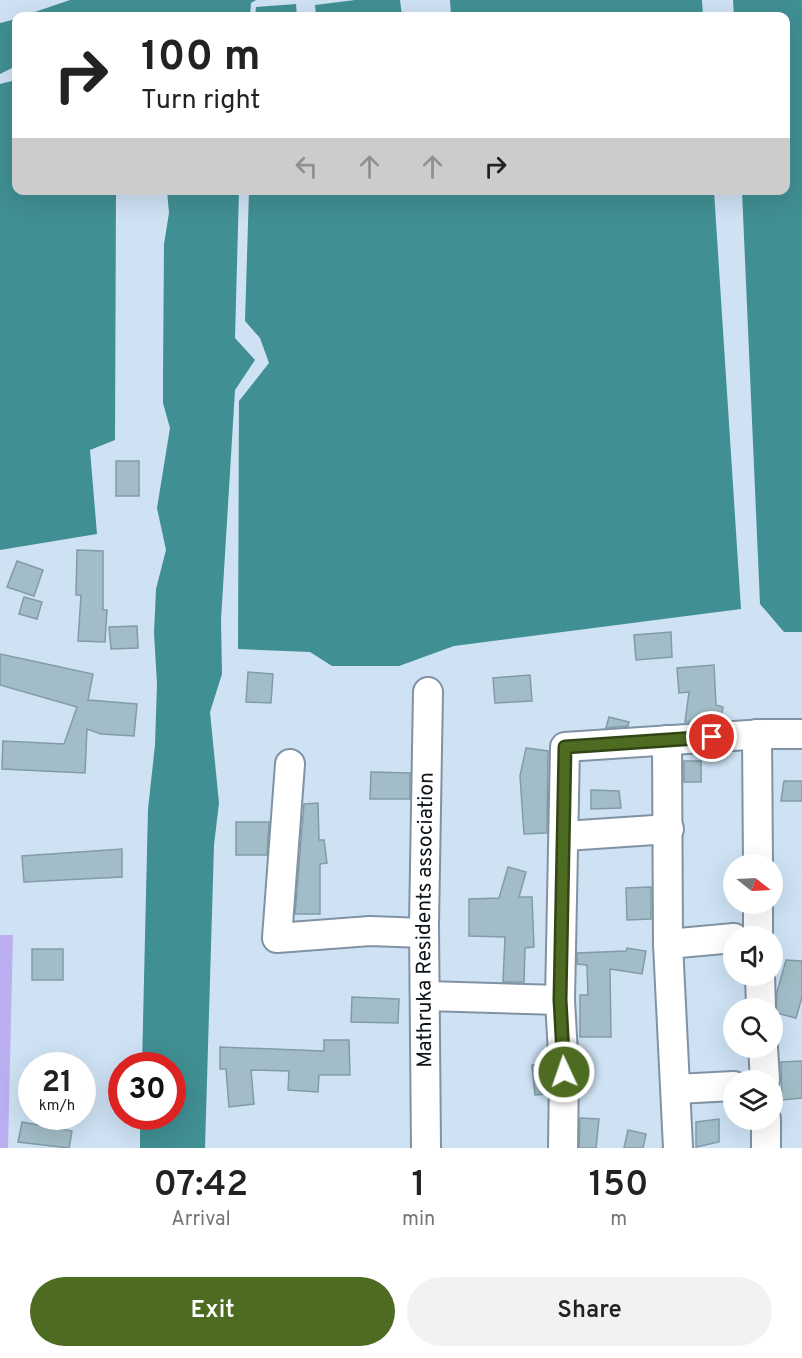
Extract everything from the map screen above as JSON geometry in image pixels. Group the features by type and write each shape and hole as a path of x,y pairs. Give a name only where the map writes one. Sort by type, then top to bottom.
{"street":[{"name":"Mathruka Residents association","path":"426,1148 424,933 428,692"},
{"path":"563,1148 564,1072 560,1000 565,747 757,734 802,734"},
{"path":"757,734 758,854"},
{"path":"667,740 668,944 678,1148"},
{"path":"290,764 277,938 370,932 424,933"},
{"path":"565,836 669,829"},
{"path":"668,944 723,939"},
{"path":"426,996 560,1000"},
{"path":"676,1089 723,1087"},
{"path":"766,1130 766,1148"}],"shaded area":[{"path":"70,0 256,0 251,3 250,12 35,12"},
{"path":"355,0 400,0 402,12 316,12 315,5"},
{"path":"450,0 702,0 703,12 451,12"},
{"path":"733,0 802,0 802,632 784,632 760,604 742,195 790,195 790,12 734,12"},
{"path":"296,4 297,12 255,12 256,7"},
{"path":"12,20 12,68 0,74 0,23"},
{"path":"12,81 12,195 116,195 115,440 90,450 97,534 0,550 0,84"},
{"path":"167,195 239,195 235,338 255,360 235,390 221,620 222,674 210,712 219,803 214,845 205,1148 140,1148 140,1130 186,1130 186,1052 142,1052 148,809 155,745 157,684 154,633 156,589 166,550 157,508 170,428 163,403 164,244 169,213"},
{"path":"249,195 714,195 741,609 454,646 399,666 332,666 310,652 238,649 239,401 269,363 260,338 245,321"},
{"path":"0,935 13,935 8,1148 0,1148"}],"building":[{"path":"116,461 139,461 139,496 116,496"},
{"path":"77,550 103,551 103,610 107,610 105,642 78,641 81,595 76,595"},
{"path":"17,561 43,570 34,596 7,587"},
{"path":"24,597 42,602 37,619 19,614"},
{"path":"137,626 138,648 111,649 109,627"},
{"path":"671,632 672,657 636,660 634,635"},
{"path":"0,654 93,674 88,700 137,704 134,736 101,734 87,729 85,773 2,769 3,741 64,744 77,707 0,685"},
{"path":"714,665 716,705 723,707 721,720 685,722 689,692 679,693 677,668"},
{"path":"248,672 273,674 271,703 246,702"},
{"path":"530,675 532,701 495,703 493,678"},
{"path":"609,717 629,722 628,726 606,728"},
{"path":"526,748 548,751 547,833 524,834 520,776"},
{"path":"684,761 701,761 701,782 684,782"},
{"path":"371,772 410,773 410,799 370,799"},
{"path":"784,781 802,781 802,801 781,801"},
{"path":"591,790 619,791 621,808 591,809"},
{"path":"318,803 319,840 324,840 327,863 320,864 320,914 295,914 304,804"},
{"path":"236,822 269,822 267,855 236,855"},
{"path":"122,849 122,877 24,882 22,856"},
{"path":"508,867 526,872 519,897 532,897 534,947 525,948 524,982 503,982 505,937 469,936 469,899 499,898"},
{"path":"651,887 651,919 627,920 626,888"},
{"path":"627,948 646,951 642,974 610,969 611,1037 580,1037 580,995 588,995 587,965 577,964 577,953 626,951"},
{"path":"32,949 63,949 63,980 32,980"},
{"path":"786,960 802,961 802,997 796,1018 783,1015 783,998 777,998 779,986 783,986"},
{"path":"352,997 399,999 398,1023 351,1022"},
{"path":"324,1040 349,1040 350,1075 319,1075 318,1092 288,1090 289,1071 251,1070 254,1104 229,1107 226,1069 220,1069 220,1047 324,1051"},
{"path":"802,1061 802,1098 783,1100 781,1062"},
{"path":"547,1064 547,1094 535,1095 532,1065"},
{"path":"580,1118 599,1119 596,1148 579,1148"},
{"path":"719,1119 719,1142 696,1147 696,1122"},
{"path":"20,1130 72,1131 69,1148 18,1142"},
{"path":"628,1130 646,1134 643,1148 624,1148"}],"route":[{"path":"564,1072 560,1000 565,747 712,737"}]}
